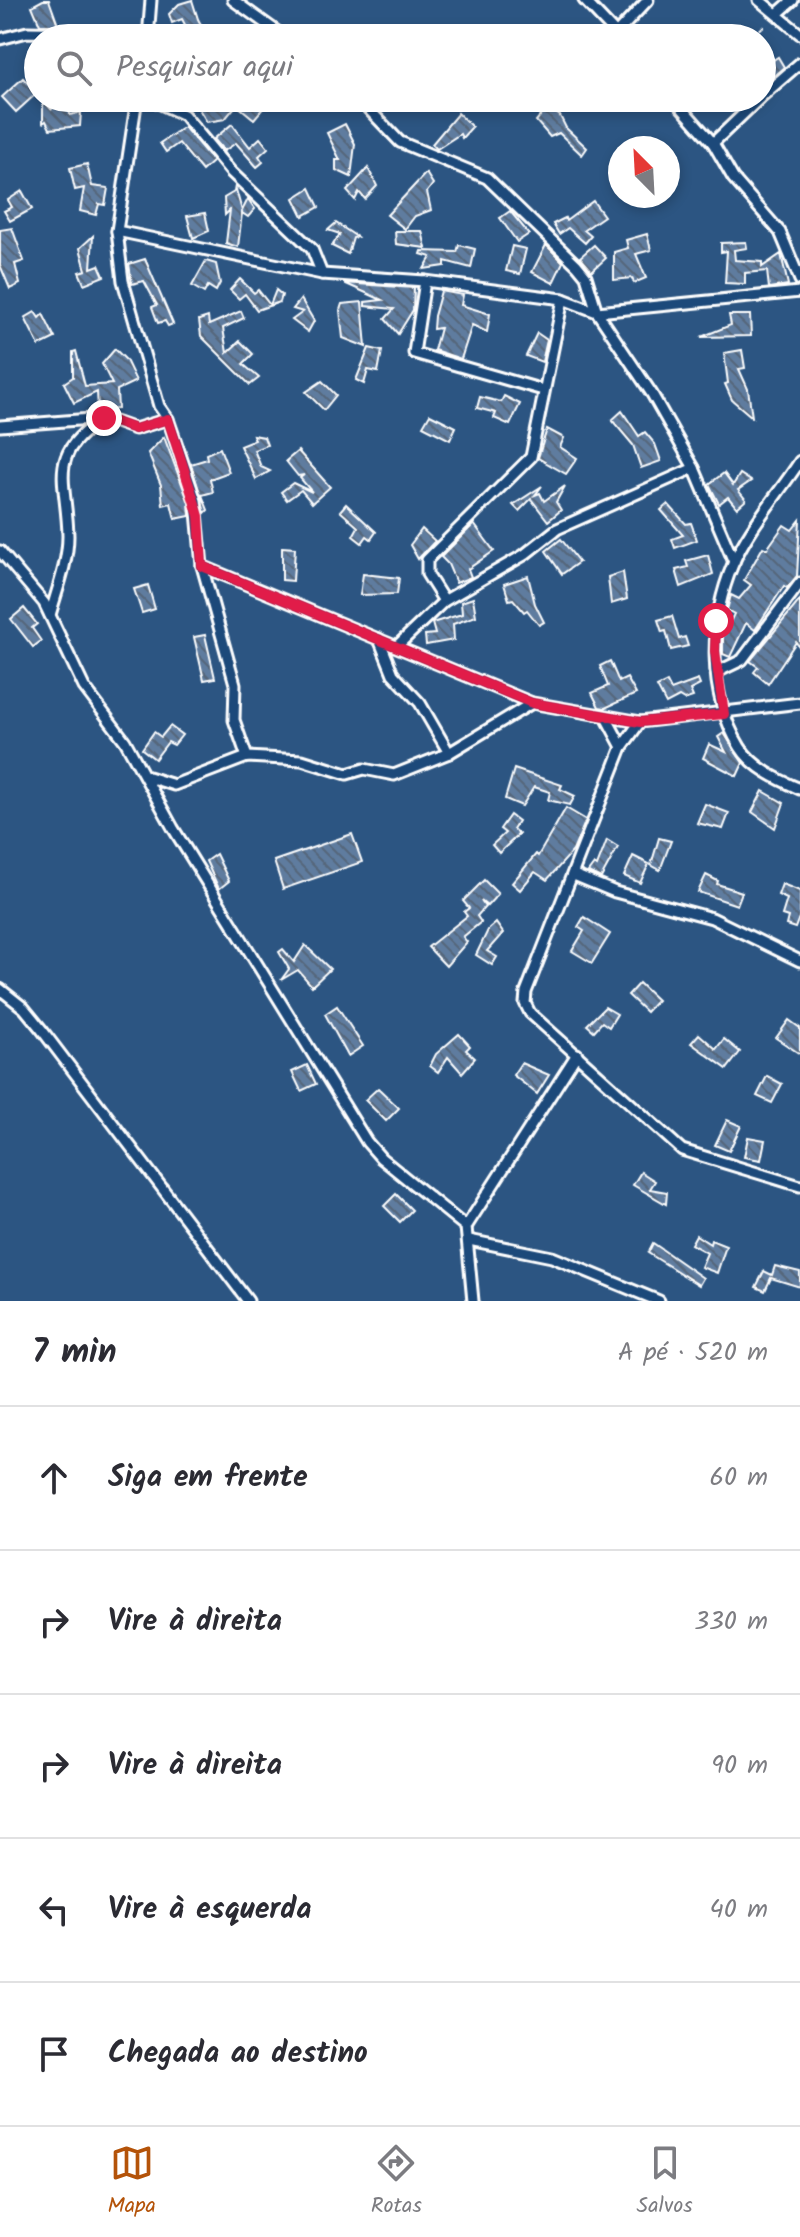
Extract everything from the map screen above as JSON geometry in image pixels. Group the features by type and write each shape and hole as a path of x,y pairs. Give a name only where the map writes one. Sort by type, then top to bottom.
{"street":[{"path":"149,24 151,0"},
{"path":"233,0 266,24"},
{"path":"584,0 607,24"},
{"path":"628,24 648,0"},
{"path":"759,0 800,34"},
{"path":"777,14 793,0"},
{"path":"0,39 24,33"},
{"path":"776,84 800,63"},
{"path":"134,112 117,231 127,299 146,351 159,406 168,419 199,516 202,566 235,684 234,720 247,757"},
{"path":"178,112 184,115 238,179 312,249 322,274"},
{"path":"371,112 400,142 487,178 586,276 597,312 652,394 694,468 734,562"},
{"path":"685,112 713,143 733,178 780,232 800,280"},
{"path":"713,143 745,112"},
{"path":"117,231 322,274 425,281 563,299 597,312 800,292"},
{"path":"425,281 414,353 543,390"},
{"path":"444,601 427,574 427,560 468,516 525,467 531,457 563,299"},
{"path":"0,426 104,418 135,429 168,419"},
{"path":"50,615 68,536 63,470 75,438 104,418"},
{"path":"800,461 734,562 716,621 717,672 724,714 741,748 751,760 778,780 800,789"},
{"path":"397,646 444,601 524,555 568,523 694,468"},
{"path":"0,551 50,615 84,687 125,741 367,1142 381,1158 466,1227 469,1240 468,1278 473,1301"},
{"path":"202,566 532,703 607,719 640,722 800,703"},
{"path":"717,672 742,660 800,583"},
{"path":"379,639 393,674 427,713 449,753"},
{"path":"145,776 174,785 247,757 302,760 347,774 364,769 394,775 449,753 532,703"},
{"path":"607,719 622,747"},
{"path":"640,722 622,747 526,992 525,1003 530,1013 682,1150 800,1186"},
{"path":"574,875 615,892 712,918 800,961"},
{"path":"0,989 24,1008 42,1030 248,1301"},
{"path":"466,1227 577,1054"},
{"path":"469,1240 552,1257 659,1301"}],"path":[{"path":"766,24 777,14"}],"building":[{"path":"49,0 58,24 40,24 32,6"},
{"path":"192,0 201,24 185,24 182,19 172,23 169,14 179,4"},
{"path":"778,57 784,67 776,74 776,58"},
{"path":"24,79 24,105 16,112 2,97"},
{"path":"43,112 70,112 70,115 81,112 80,126 50,129 46,121 43,123"},
{"path":"201,112 231,112 225,119 207,122"},
{"path":"246,112 260,112 254,119"},
{"path":"537,112 555,112 560,116 566,128 587,148 582,155 559,133 550,137 536,121 541,115"},
{"path":"458,113 472,127 462,138 460,134 437,149 432,144"},
{"path":"232,124 250,147 260,138 268,148 259,156 263,162 257,167 236,143 224,151 214,139"},
{"path":"345,124 355,144 351,177 336,170 336,160 340,160 327,133"},
{"path":"184,127 213,161 202,171 179,143 166,152 160,143"},
{"path":"87,164 92,186 108,188 105,205 99,204 96,215 80,211 84,188 75,190 70,168"},
{"path":"368,168 377,186 365,199 359,192 355,200 347,191"},
{"path":"426,173 433,184 427,192 431,210 415,216 405,229 387,215"},
{"path":"235,186 242,211 248,199 255,209 248,217 242,213 238,247 226,243 230,210 225,215 224,198 234,192"},
{"path":"310,188 319,207 303,216 294,198"},
{"path":"22,191 32,209 10,221 4,211 12,207 8,200"},
{"path":"593,201 604,216 584,230 591,236 585,243 568,228 559,234 553,224 565,218 566,221"},
{"path":"510,211 529,234 517,242 500,218"},
{"path":"205,213 209,231 193,238 187,216"},
{"path":"336,223 357,237 353,238 348,254 332,246 340,234 328,230"},
{"path":"12,228 24,261 15,264 20,284 10,289 0,265 0,230"},
{"path":"395,231 422,231 426,248 396,244"},
{"path":"647,234 651,250 636,254 646,278 634,283 632,278 614,280 614,252 628,248 626,240"},
{"path":"93,236 91,268 99,265 104,276 84,284 79,272 86,270 80,248"},
{"path":"746,242 747,248 734,250 735,260 762,262 762,267 781,254 788,285 769,288 767,271 745,273 745,284 725,283 727,251 721,252 721,243"},
{"path":"459,245 475,249 471,268 445,261 445,266 424,269 431,257 421,254 422,251 457,252"},
{"path":"546,245 563,262 553,283 532,272"},
{"path":"594,245 606,258 592,271 580,257"},
{"path":"512,246 526,249 520,274 506,271"},
{"path":"145,259 173,324 168,326 165,321 158,323 152,307 157,305 144,281 132,284 129,264"},
{"path":"206,261 216,264 220,283 216,291 208,286 204,293 192,286"},
{"path":"240,279 254,293 258,290 270,305 276,290 282,295 280,302 257,310 245,294 239,299 230,290"},
{"path":"344,283 414,288 413,310 398,334 385,319 394,309 365,306 365,302 382,300"},
{"path":"441,291 463,295 461,305 490,314 487,332 472,325 461,359 434,350 440,328 433,329 434,316"},
{"path":"301,299 314,321 308,332 292,320 303,312 293,309"},
{"path":"362,302 366,347 343,338 340,310 342,304"},
{"path":"241,311 244,318 223,328 227,353 240,341 253,354 243,364 259,378 250,385 201,336 199,320 208,317 209,325"},
{"path":"35,312 39,318 43,314 55,338 39,346 25,318"},
{"path":"729,315 750,315 751,336 701,337 731,325"},
{"path":"537,333 547,340 542,362 526,356"},
{"path":"369,348 382,351 378,372 368,370 364,384 356,380"},
{"path":"115,349 126,360 136,381 117,390 118,409 98,410 97,392 74,403 64,383 73,377 73,352 76,351 85,386 112,384 102,364"},
{"path":"742,350 745,368 739,369 748,389 752,417 732,400 725,384 728,383 724,353"},
{"path":"322,381 336,395 324,410 306,392"},
{"path":"504,396 520,404 510,425 494,418 496,413 477,408 480,397 501,402"},
{"path":"622,411 639,436 645,432 655,444 661,461 641,468 633,445 612,420"},
{"path":"430,414 456,427 450,440 423,426"},
{"path":"547,429 564,438 560,447 577,458 566,474 538,458"},
{"path":"253,435 264,437 267,445 254,450 261,467 270,471 256,479 240,446 255,440"},
{"path":"164,437 189,503 190,516 175,519 171,503 163,505 161,485 148,453"},
{"path":"220,448 229,472 210,479 213,492 202,495 208,510 205,513 191,464 207,459 206,454"},
{"path":"298,451 330,487 312,503 301,490 287,500 281,492 293,483 312,492 300,478 304,475 298,476 286,461"},
{"path":"724,473 733,485 740,474 751,481 738,490 746,500 737,508 728,497 719,504 709,484"},
{"path":"542,486 535,495 540,493 544,501 565,486 556,502 561,510 548,521 531,499 519,511 513,505"},
{"path":"346,504 376,532 371,539 367,536 362,543 353,536 358,527 340,511"},
{"path":"668,504 686,524 691,523 697,540 675,548 672,539 683,535 661,510"},
{"path":"800,520 797,576 787,588 784,586 755,630 746,623 730,657 723,654 723,636 734,614 727,610 731,595 739,599 751,585 744,580 763,547 767,549 784,525 792,530"},
{"path":"474,524 494,551 468,569 471,577 456,583 448,564 441,557"},
{"path":"422,529 435,541 418,559 410,545"},
{"path":"561,539 579,562 562,574 546,551"},
{"path":"282,547 295,548 293,581 282,580"},
{"path":"708,555 713,574 681,587 676,570 688,567 686,561"},
{"path":"623,572 627,599 611,604 608,577"},
{"path":"363,574 399,578 397,594 360,595"},
{"path":"528,576 535,604 544,622 539,625 527,610 524,612 513,599 509,600 504,584"},
{"path":"148,585 155,609 142,613 134,589"},
{"path":"473,598 476,616 453,624 454,640 426,645 425,635 435,634 432,623 462,614 461,602"},
{"path":"800,600 800,648 796,642 768,684 754,672 758,667 750,661"},
{"path":"24,608 37,624 32,628 41,641 33,647 11,619"},
{"path":"672,616 679,639 685,637 688,646 671,650 666,631 662,632 658,620"},
{"path":"205,635 215,678 204,680 194,637"},
{"path":"610,661 619,682 627,678 636,694 605,708 599,707 592,693 608,686 600,666"},
{"path":"698,680 700,685 690,690 693,697 684,700 679,697 666,704 657,687 667,682 671,690"},
{"path":"170,726 182,735 174,745 168,742 155,759 142,749 154,732 161,737"},
{"path":"724,733 743,763 737,776 703,758 709,744 726,752 718,737"},
{"path":"514,769 562,785 560,789 575,796 570,805 548,800 550,792 534,787 522,806 505,799"},
{"path":"763,791 784,803 775,828 752,812"},
{"path":"705,804 729,813 723,829 697,823"},
{"path":"566,808 586,820 573,851 547,880 535,872 520,890 512,883 536,854 538,856"},
{"path":"510,815 518,821 513,829 519,834 499,853 492,845 505,833 500,829"},
{"path":"352,834 362,862 283,889 274,861"},
{"path":"659,838 671,841 660,870 651,865"},
{"path":"607,840 618,847 601,878 588,872 594,864 597,866"},
{"path":"216,854 229,881 219,889 206,861"},
{"path":"633,856 649,864 640,883 624,876"},
{"path":"706,875 718,881 717,884 742,892 737,905 698,892"},
{"path":"484,880 498,894 487,906 481,901 485,907 477,916 481,922 463,937 467,942 446,966 428,947 467,916 464,912 469,908 463,901"},
{"path":"782,884 800,891 800,915 795,928 786,925 788,917 782,915 787,899 778,895"},
{"path":"584,917 610,934 592,963 572,951 584,931 578,927"},
{"path":"496,923 503,933 487,951 497,957 492,965 476,955 488,930"},
{"path":"305,945 330,969 312,986 298,970 281,980 289,969 279,952 283,949 294,962"},
{"path":"639,983 657,1000 646,1012 628,995"},
{"path":"337,1006 363,1046 348,1056 325,1014"},
{"path":"605,1007 617,1014 609,1027 602,1022 594,1031 587,1025"},
{"path":"789,1020 800,1028 800,1054 776,1038"},
{"path":"459,1034 470,1046 466,1050 475,1058 462,1073 448,1057 438,1072 430,1066 436,1054"},
{"path":"699,1034 716,1049 724,1039 740,1052 727,1069 691,1043"},
{"path":"521,1063 549,1075 537,1094 513,1075"},
{"path":"307,1065 316,1084 301,1091 292,1072"},
{"path":"767,1076 782,1084 772,1103 757,1096"},
{"path":"378,1088 399,1108 386,1121 365,1100"},
{"path":"727,1120 741,1126 729,1151 715,1145"},
{"path":"748,1137 765,1140 761,1160 744,1157"},
{"path":"641,1172 655,1181 650,1189 667,1192 666,1204 633,1185"},
{"path":"396,1194 412,1210 400,1222 384,1206"},
{"path":"696,1235 710,1244 711,1240 726,1246 717,1273 701,1267 707,1253 691,1244"},
{"path":"653,1243 703,1278 699,1285 648,1253"},
{"path":"775,1266 800,1272 800,1287 771,1278 765,1291 756,1287 764,1271 772,1275"}],"route":[{"path":"104,418 135,429 168,419 196,501 202,566 532,703 607,719 640,722 724,714 715,651 716,621"}]}
